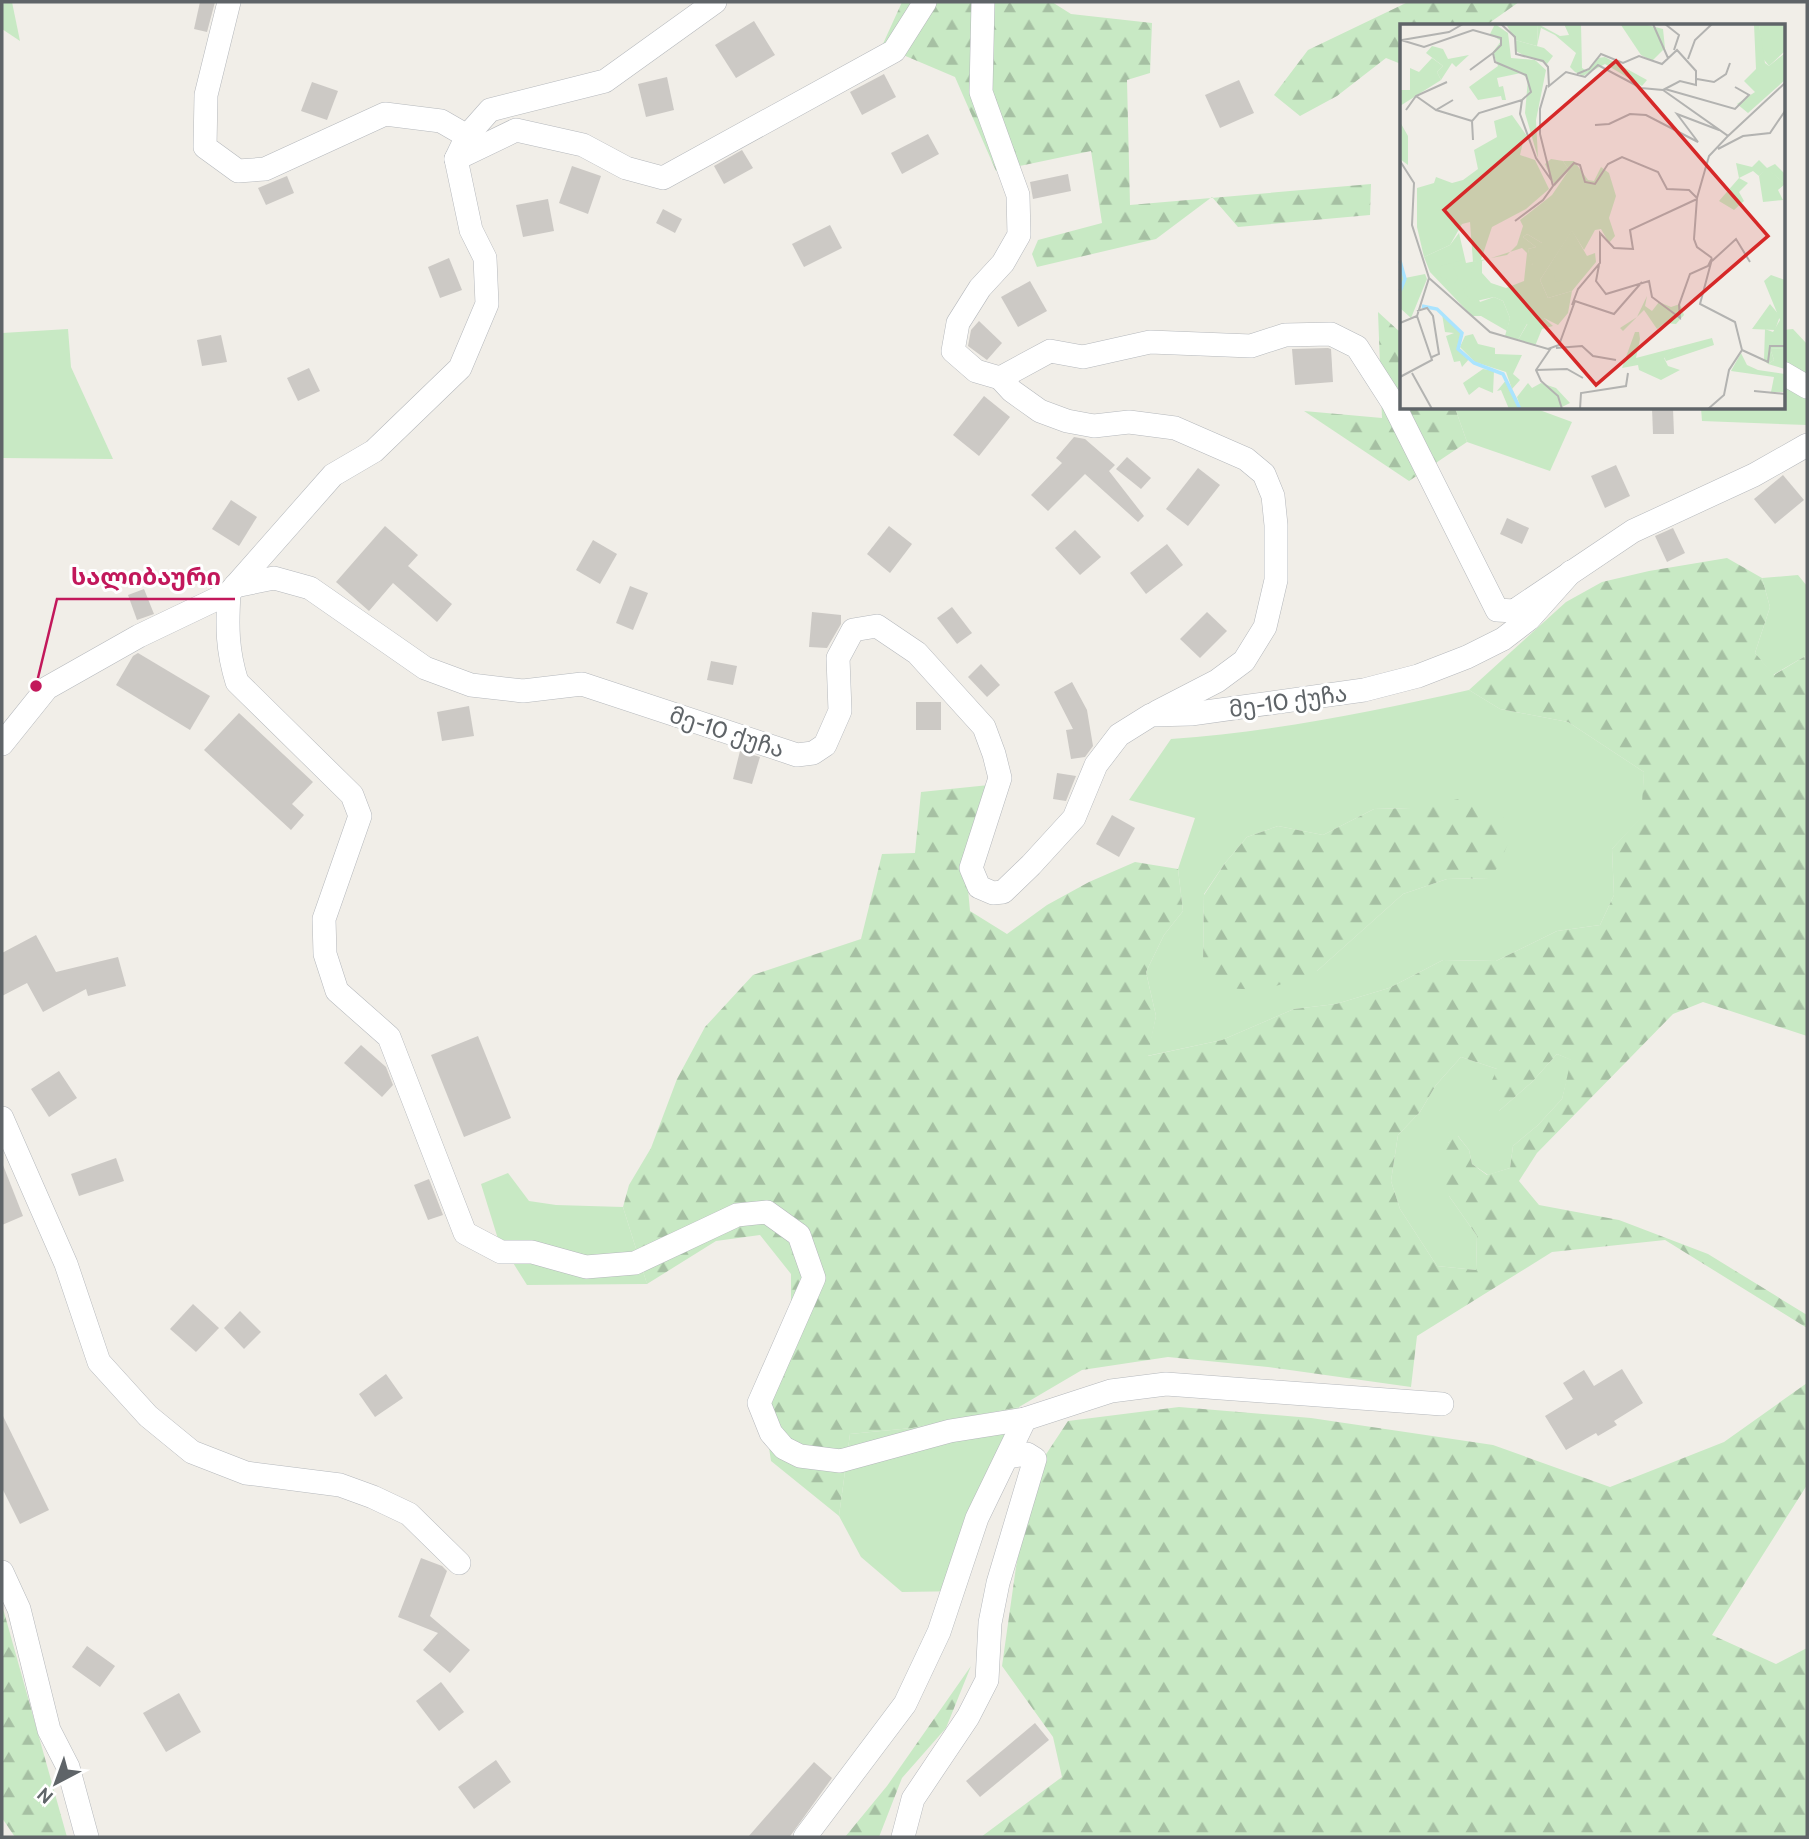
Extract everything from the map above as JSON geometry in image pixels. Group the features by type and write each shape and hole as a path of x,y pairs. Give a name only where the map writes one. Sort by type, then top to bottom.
{"street":[{"path":"229,2 206,95 205,147 238,171 265,169 386,114 441,121 467,136"},
{"path":"2,744 47,688 139,636 232,590 333,475 374,451 460,368 487,304 485,258 471,230 456,159 467,136 490,110 605,81 715,2"},
{"path":"456,159 516,130 583,145 626,168 663,178 894,51 925,2"},
{"path":"983,2 981,92 1018,195 1019,235 1003,263 981,288 958,323 953,351 975,371 1000,378 1012,391 1049,415 1094,426 1129,422 1175,428 1246,459 1264,474 1273,496 1276,580 1265,627 1244,661 1217,681 1151,715"},
{"path":"1000,378 1050,351 1083,357 1150,342 1251,346 1285,335 1332,334 1357,346 1392,403 1497,610 1514,611 1633,531 1754,475 1807,445"},
{"path":"1784,374 1807,387"},
{"name":"მე-10 ქუჩა","path":"232,590 274,578 310,588 425,668 471,685 523,691 582,684 797,755 813,753 825,745 840,711 838,658 853,630 877,626 917,653 984,727 1000,778 971,868 979,887 993,893 1003,892 1073,818 1096,765 1119,735 1151,715 1191,713 1364,690 1418,676 1467,657 1503,639 1529,620 1571,572"},
{"path":"232,590 226,635 237,682 352,795 358,806 360,816 324,919 325,954 337,991 389,1037 465,1233 501,1252 532,1252 586,1268 635,1263 737,1215 767,1212 799,1235 814,1278 759,1403 771,1433 784,1448 800,1456 840,1461 950,1431 1025,1419 1111,1391 1166,1384 1442,1404"},
{"path":"2,1118 66,1264 99,1362 148,1416 192,1452 246,1473 340,1485 409,1514 459,1563"},
{"path":"805,1837 905,1704 939,1632 977,1518 1025,1419"},
{"path":"903,1837 913,1799 968,1717 987,1680 990,1623 1035,1459 1027,1454 1007,1457"},
{"path":"2,1572 19,1609 49,1730 68,1768 87,1837"}],"green space":[{"path":"2,2 12,2 20,41 2,29"},
{"path":"902,2 1052,2 1071,14 1152,23 1150,73 1127,80 1130,205 1211,198 1156,239 1037,267 1032,254 1038,240 1102,223 1091,151 996,171 955,77 882,46"},
{"path":"1408,2 1519,2 1488,24 1400,24 1400,64 1386,58 1337,96 1300,116 1274,95 1308,50"},
{"path":"1371,184 1370,215 1238,227 1213,198"},
{"path":"1378,312 1400,332 1400,410 1456,410 1467,442 1409,481 1304,411 1382,418"},
{"path":"68,329 71,367 113,459 2,458 2,333"},
{"path":"1793,329 1807,344 1807,425 1702,421 1701,410 1784,410 1784,330"},
{"path":"1456,410 1539,410 1572,422 1550,471 1467,442"},
{"path":"1727,558 1762,578 1770,607 1755,653 1774,675 1807,655 1807,1036 1703,1002 1673,1014 1537,1153 1519,1181 1539,1205 1619,1220 1708,1254 1807,1315 1807,1328 1665,1240 1552,1252 1417,1336 1411,1387 1268,1367 1168,1357 1082,1370 1019,1407 912,1428 850,1434 839,1516 771,1461 761,1395 791,1334 791,1274 760,1235 716,1241 647,1284 623,1207 629,1185 651,1148 677,1079 705,1027 753,975 861,939 882,854 915,853 921,792 989,785 967,878 970,911 1007,934 1047,905 1089,882 1135,862 1178,869 1183,911 1164,935 1146,972 1156,1016 1148,1056 1222,1040 1294,1009 1336,1004 1389,988 1443,960 1496,961 1557,931 1600,925 1614,895 1612,849 1641,817 1644,772 1568,722 1500,709 1469,690 1566,602 1602,582","holes":["1557,1054 1571,1060 1562,1099 1538,1125 1513,1146 1510,1168 1487,1175 1472,1164 1469,1150 1457,1135 1448,1143 1441,1165 1449,1196 1477,1236 1476,1270 1437,1266 1400,1209 1391,1181 1398,1135 1420,1112 1436,1085 1461,1057 1497,1069 1486,1094 1499,1111 1532,1082"]},
{"path":"1798,575 1807,586 1807,655 1773,675 1755,653 1770,607 1762,578"},
{"path":"1469,690 1500,709 1568,722 1644,772 1642,817 1612,849 1614,895 1600,925 1557,931 1496,961 1443,960 1389,988 1336,1004 1294,1009 1222,1040 1147,1056 1156,1016 1146,972 1164,935 1183,911 1178,869 1195,818 1129,800 1171,739 1283,726","holes":["1411,808 1489,878 1447,879 1403,894 1317,971 1203,962 1204,894 1247,837 1278,826 1323,835 1374,809"]},
{"path":"1459,799 1491,803 1514,829 1498,867 1489,878 1447,879 1403,894 1317,971 1265,990 1221,988 1203,962 1204,895 1225,863 1247,837 1278,826 1323,835 1374,809 1411,808"},
{"path":"1557,1054 1572,1060 1562,1099 1538,1125 1513,1146 1510,1168 1488,1175 1472,1164 1469,1150 1458,1136 1448,1143 1449,1196 1477,1236 1476,1270 1437,1266 1400,1209 1391,1181 1398,1135 1420,1112 1436,1085 1461,1057 1497,1069 1499,1111 1532,1082"},
{"path":"508,1173 529,1201 556,1205 623,1207 647,1284 527,1285 498,1239 481,1184"},
{"path":"1807,1383 1807,1485 1712,1635 1776,1664 1807,1648 1807,1837 981,1837 1062,1777 1053,1737 1002,1666 1016,1567 1035,1471 1068,1421 1179,1407 1311,1418 1493,1445 1610,1487 1724,1442"},
{"path":"1019,1407 965,1591 902,1592 861,1557 839,1516 850,1434 912,1428"},
{"path":"2,1607 67,1837 15,1837 2,1818"},
{"path":"971,1666 946,1728 902,1778 879,1837 845,1837 887,1786"}],"building":[{"path":"200,2 215,2 207,32 194,29"},
{"path":"754,21 775,55 736,78 715,45"},
{"path":"884,74 896,97 862,115 850,92"},
{"path":"667,77 674,110 646,117 638,84"},
{"path":"1239,80 1254,113 1220,128 1205,95"},
{"path":"312,82 338,91 327,120 301,111"},
{"path":"928,134 939,154 902,174 891,153"},
{"path":"742,150 753,168 724,184 714,166"},
{"path":"572,166 601,176 588,214 559,203"},
{"path":"1068,174 1071,191 1033,199 1030,182"},
{"path":"287,176 294,193 266,205 258,188"},
{"path":"548,199 554,231 523,237 516,205"},
{"path":"663,209 682,219 675,233 656,223"},
{"path":"830,225 842,248 804,267 792,244"},
{"path":"449,258 462,290 440,298 428,267"},
{"path":"1030,281 1047,311 1018,327 1001,297"},
{"path":"979,321 1002,343 987,360 968,346 971,330"},
{"path":"221,335 227,362 202,366 197,340"},
{"path":"1292,349 1331,349 1333,382 1295,385"},
{"path":"309,368 320,391 298,401 287,378"},
{"path":"984,396 1010,417 979,456 953,435"},
{"path":"1652,410 1673,410 1674,434 1653,434"},
{"path":"1074,437 1085,439 1115,465 1109,471 1144,516 1138,522 1085,474 1048,511 1031,495 1062,463 1056,458"},
{"path":"1127,457 1151,478 1141,489 1116,469"},
{"path":"1616,465 1630,496 1605,508 1591,476"},
{"path":"1198,468 1220,485 1188,526 1166,509"},
{"path":"1783,475 1804,500 1775,524 1754,499"},
{"path":"231,500 257,517 239,546 212,529"},
{"path":"1507,518 1529,528 1522,544 1500,534"},
{"path":"385,526 418,555 408,566 452,604 437,622 393,583 369,611 336,582"},
{"path":"889,526 912,544 890,573 867,554"},
{"path":"1673,528 1685,553 1667,562 1655,536"},
{"path":"1075,530 1101,557 1080,575 1055,548"},
{"path":"593,540 617,554 600,584 576,570"},
{"path":"1167,544 1183,565 1146,594 1130,573"},
{"path":"630,586 648,593 633,630 616,623"},
{"path":"144,589 154,614 137,620 128,595"},
{"path":"952,607 972,633 957,644 937,618"},
{"path":"812,612 841,615 841,624 827,648 809,647"},
{"path":"1207,612 1227,631 1200,658 1180,639"},
{"path":"138,653 210,696 190,730 116,685 133,656"},
{"path":"711,661 737,666 733,685 707,680"},
{"path":"981,664 1000,685 987,697 968,677"},
{"path":"1072,682 1087,710 1093,746 1085,757 1071,759 1066,730 1073,729 1054,692"},
{"path":"916,702 941,702 941,730 916,730"},
{"path":"469,706 474,736 442,741 437,712"},
{"path":"239,713 313,782 292,804 304,815 291,830 204,750"},
{"path":"740,751 760,757 752,784 733,779"},
{"path":"1057,773 1076,776 1066,801 1053,799"},
{"path":"1112,815 1135,828 1119,857 1096,844"},
{"path":"36,935 56,972 118,957 126,986 88,996 86,989 43,1012 27,983 2,996 2,953"},
{"path":"478,1036 511,1118 464,1137 431,1055"},
{"path":"361,1045 386,1067 393,1085 382,1097 344,1063"},
{"path":"59,1071 77,1098 49,1117 31,1089"},
{"path":"116,1158 124,1181 79,1196 71,1174"},
{"path":"2,1166 23,1216 2,1225"},
{"path":"429,1179 443,1215 428,1220 414,1185"},
{"path":"193,1304 219,1328 196,1352 170,1329"},
{"path":"240,1311 261,1332 244,1349 224,1328"},
{"path":"1622,1369 1643,1403 1614,1421 1617,1425 1566,1450 1545,1416 1573,1399 1563,1383 1584,1370 1594,1386"},
{"path":"386,1374 403,1398 375,1417 359,1394"},
{"path":"2,1414 49,1510 20,1524 2,1488"},
{"path":"421,1558 442,1566 447,1571 430,1616 470,1650 450,1673 423,1650 438,1633 398,1617"},
{"path":"87,1646 115,1666 100,1687 72,1667"},
{"path":"441,1682 464,1712 439,1731 416,1701"},
{"path":"179,1693 201,1732 166,1752 143,1713"},
{"path":"1035,1723 1049,1740 980,1797 966,1781"},
{"path":"496,1760 511,1782 474,1809 458,1787"},
{"path":"814,1762 832,1778 791,1835 748,1837"}],"place":[{"name":"სალიბაური","path":"36,686"}]}
